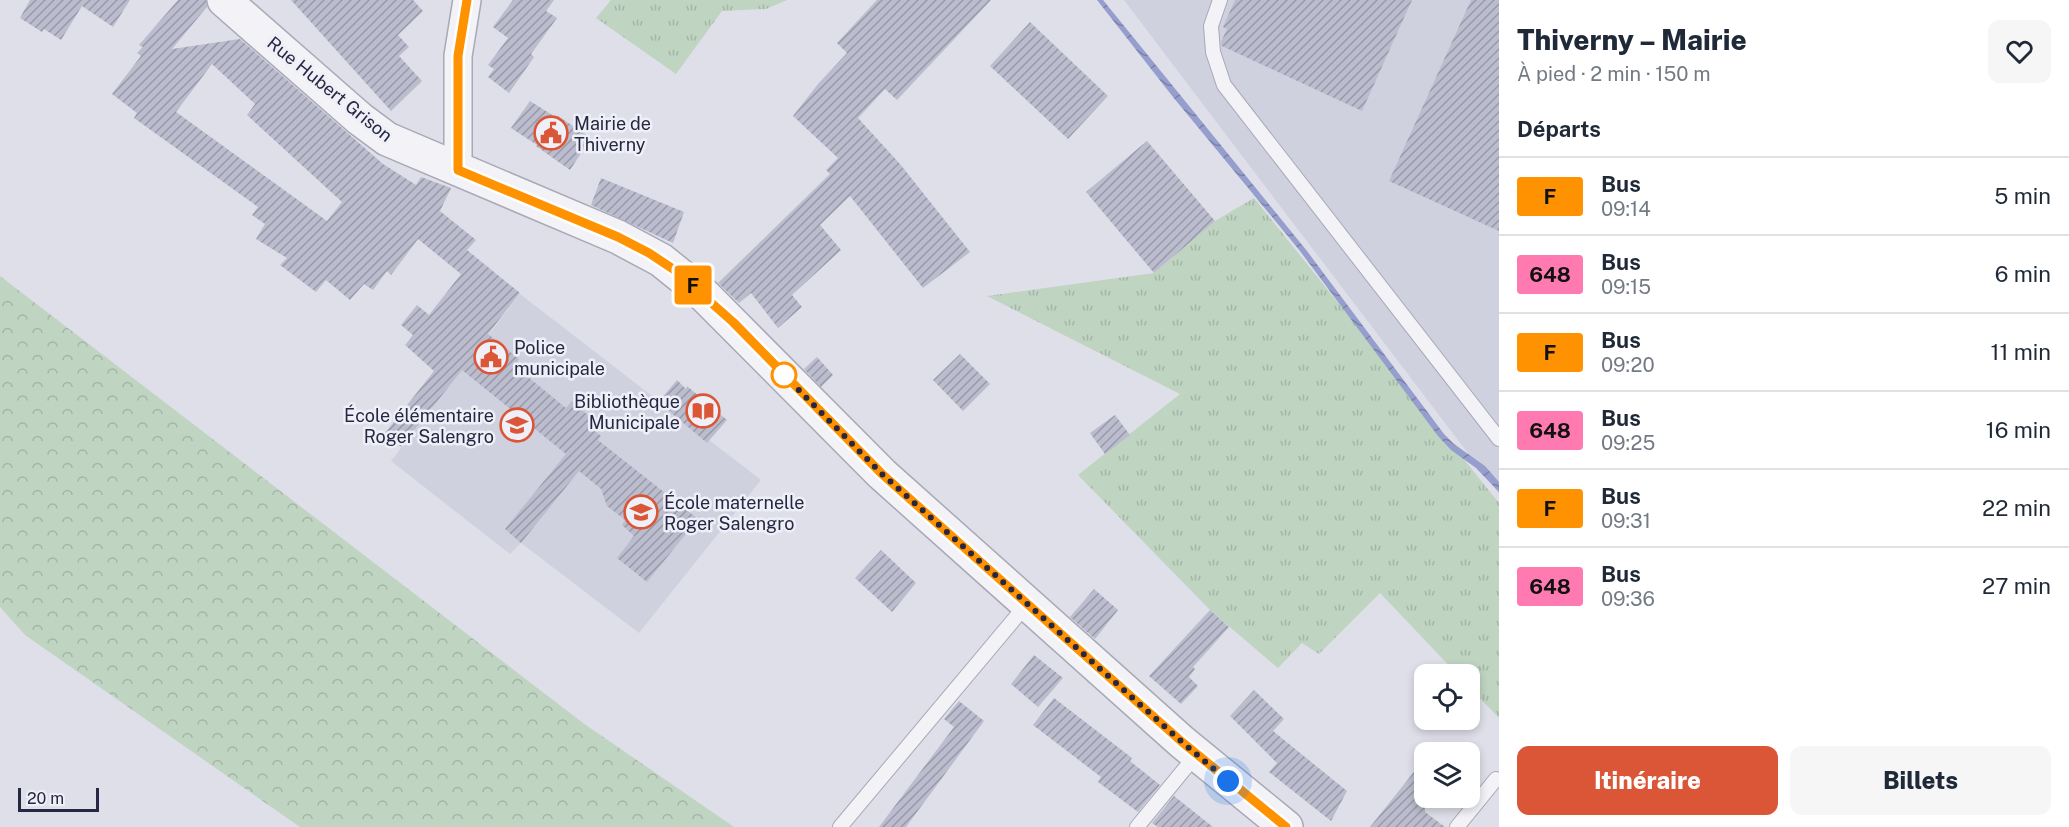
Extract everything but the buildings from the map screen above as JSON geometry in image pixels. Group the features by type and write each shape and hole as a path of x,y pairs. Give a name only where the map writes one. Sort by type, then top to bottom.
{"street":[{"name":"Rue Hubert Grison","path":"224,0 375,131 402,146 618,237 673,269 733,322 875,468 1196,755 1286,827"},
{"path":"458,170 458,56 467,0"}],"lane":[{"path":"1220,0 1211,26 1213,52 1224,85 1499,439"},
{"path":"840,827 1027,604"},
{"path":"1137,827 1196,755"},
{"path":"1457,827 1496,779"}],"shaded area":[{"path":"1124,0 1499,0 1499,494 1233,144"},
{"path":"520,294 761,480 639,633 521,543 510,554 391,461"}],"green space":[{"path":"611,0 787,0 766,9 722,11 676,74 596,18"},
{"path":"1254,198 1499,503 1499,718 1480,698 1480,664 1448,664 1380,593 1319,654 1302,643 1278,668 1210,610 1078,475 1180,394 987,296 1154,273 1215,221"},
{"path":"0,276 583,723 734,827 300,827 25,635 0,607"}],"water":[{"path":"1097,0 1103,0 1307,251 1444,434 1485,466 1499,482 1499,492 1476,468 1451,450 1438,436 1300,251 1173,97"}],"bus line":[{"name":"F","path":"467,0 458,56 458,170 618,237 673,269 733,322 882,474 1182,742 1286,827"}],"place":[{"name":"Mairie de Thiverny","path":"551,133"},
{"name":"Police municipale","path":"491,357"},
{"name":"Bibliothèque Municipale","path":"703,411"},
{"name":"École élémentaire Roger Salengro","path":"517,425"},
{"name":"École maternelle Roger Salengro","path":"641,512"}],"route":[{"path":"784,375 780,371 882,474 1228,781"}]}
